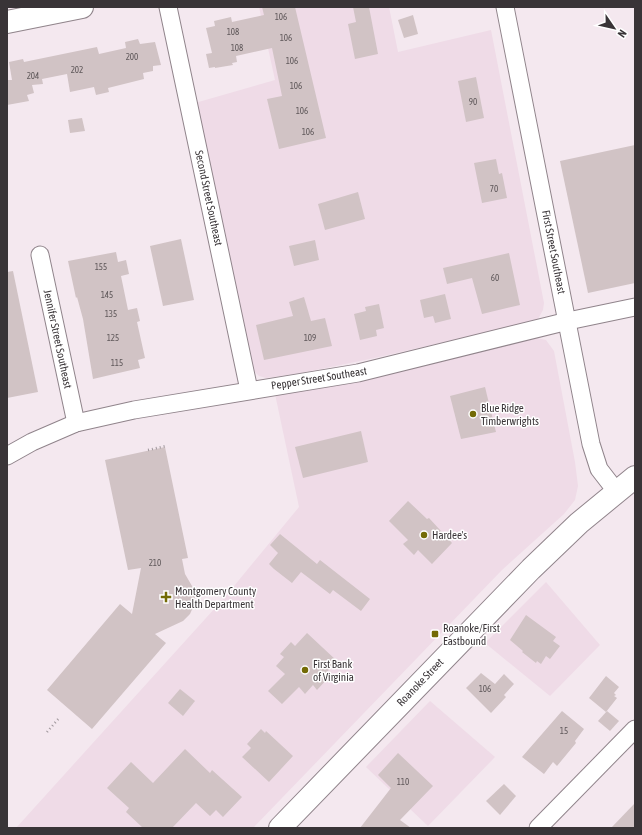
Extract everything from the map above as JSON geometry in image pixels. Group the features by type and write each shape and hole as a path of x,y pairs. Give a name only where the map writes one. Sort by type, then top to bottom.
{"main road":[{"path":"7,22 82,7"},
{"name":"Roanoke Street","path":"280,828 501,599 564,537 616,491 635,477"}],"street":[{"name":"Second Street Southeast","path":"168,7 249,390"},
{"name":"First Street Southeast","path":"505,7 592,444 598,469 616,491"},
{"name":"Jennifer Street Southeast","path":"40,255 76,423"},
{"name":"Pepper Street Southeast","path":"7,456 32,442 76,423 134,410 358,373 568,321 635,307"},
{"path":"538,828 635,729"}],"path":[{"path":"148,450 166,446"},
{"path":"47,732 60,717"}],"shaded area":[{"path":"259,7 389,7 398,52 491,30 544,303 543,310 538,319 532,322 370,359 301,373 266,378 259,376 252,369 195,103 275,80"},
{"path":"532,337 546,340 554,351 575,462 578,486 575,500 564,514 502,570 253,828 16,828 225,597 299,507 275,394"},
{"path":"546,582 600,645 550,696 485,643"},
{"path":"430,701 495,757 428,826 366,767"}],"building":[{"path":"262,7 295,7 326,138 279,149 267,99 282,96 272,48 236,56 237,62 232,63 233,65 209,68 206,54 212,53 206,28 215,26 214,21 231,17 232,22 264,15"},
{"path":"353,7 369,7 378,54 355,59 348,24 356,22"},
{"path":"413,15 418,34 404,38 398,20"},
{"path":"138,39 140,44 155,42 161,65 153,66 153,71 143,73 144,79 108,88 109,92 96,95 94,87 70,92 67,74 42,79 43,84 32,85 34,93 27,95 29,101 7,105 7,80 12,80 9,62 23,59 24,62 97,47 99,54 126,48 125,42"},
{"path":"476,77 484,118 466,122 458,81"},
{"path":"82,118 85,131 70,133 68,120"},
{"path":"635,145 635,283 588,293 560,161"},
{"path":"496,159 499,174 502,173 507,198 482,203 474,163"},
{"path":"358,192 365,219 325,230 318,204"},
{"path":"181,239 194,300 163,306 150,246"},
{"path":"315,240 319,260 294,266 289,246"},
{"path":"116,252 118,262 126,260 129,274 121,276 128,310 137,308 140,321 137,322 145,358 138,360 140,368 93,379 83,319 77,297 76,298 68,261"},
{"path":"509,253 520,305 482,314 472,278 447,284 443,268"},
{"path":"13,271 38,392 7,398 7,272"},
{"path":"445,294 451,319 435,323 433,316 424,318 420,300"},
{"path":"304,297 311,321 325,318 332,346 264,360 256,325 293,316 289,302"},
{"path":"379,304 384,328 376,330 377,336 360,340 354,314 366,311 365,307"},
{"name":"Blue Ridge Timberwrights","path":"485,387 496,432 461,439 450,396"},
{"path":"361,431 368,462 303,478 295,447"},
{"path":"165,447 188,558 182,559 185,574 195,595 194,605 190,614 183,621 155,634 166,643 92,729 47,690 120,604 132,614 141,568 128,570 105,460"},
{"name":"Hardee's","path":"408,501 427,519 429,518 452,543 432,564 418,550 414,555 403,544 408,540 389,521"},
{"path":"280,534 317,564 320,560 370,599 361,611 333,590 330,594 301,572 292,583 274,569 269,564 278,553 270,545"},
{"path":"526,615 556,637 553,641 560,646 550,659 546,656 541,664 537,661 536,663 510,640"},
{"name":"First Bank of Virginia","path":"307,633 337,661 325,674 328,678 317,690 313,685 305,694 299,687 282,704 268,691 285,674 276,666 284,657 280,654 291,642 295,646"},
{"path":"481,673 495,684 504,674 514,684 504,695 506,697 491,713 466,688"},
{"path":"606,676 619,687 614,693 616,695 614,696 617,698 606,712 589,698"},
{"path":"180,689 195,701 183,716 168,703"},
{"path":"562,711 584,729 575,741 576,743 557,766 553,762 544,774 522,757"},
{"path":"607,711 619,721 610,731 598,721"},
{"path":"261,729 265,733 266,731 293,756 269,782 242,757 251,748 247,744"},
{"path":"185,749 210,773 212,770 242,797 223,817 216,810 210,816 196,803 172,828 143,828 126,812 129,808 107,788 131,762 153,783"},
{"path":"398,753 433,786 400,820 411,828 360,828 391,788 378,775"},
{"path":"504,784 516,796 500,815 486,801"},
{"path":"635,803 635,828 611,828"}],"place":[{"name":"Blue Ridge Timberwrights","path":"473,414"},
{"name":"Hardee's","path":"424,535"},
{"name":"Montgomery County Health Department","path":"166,597"},
{"name":"Roanoke/First Eastbound","path":"435,634"},
{"name":"First Bank of Virginia","path":"305,670"}]}
